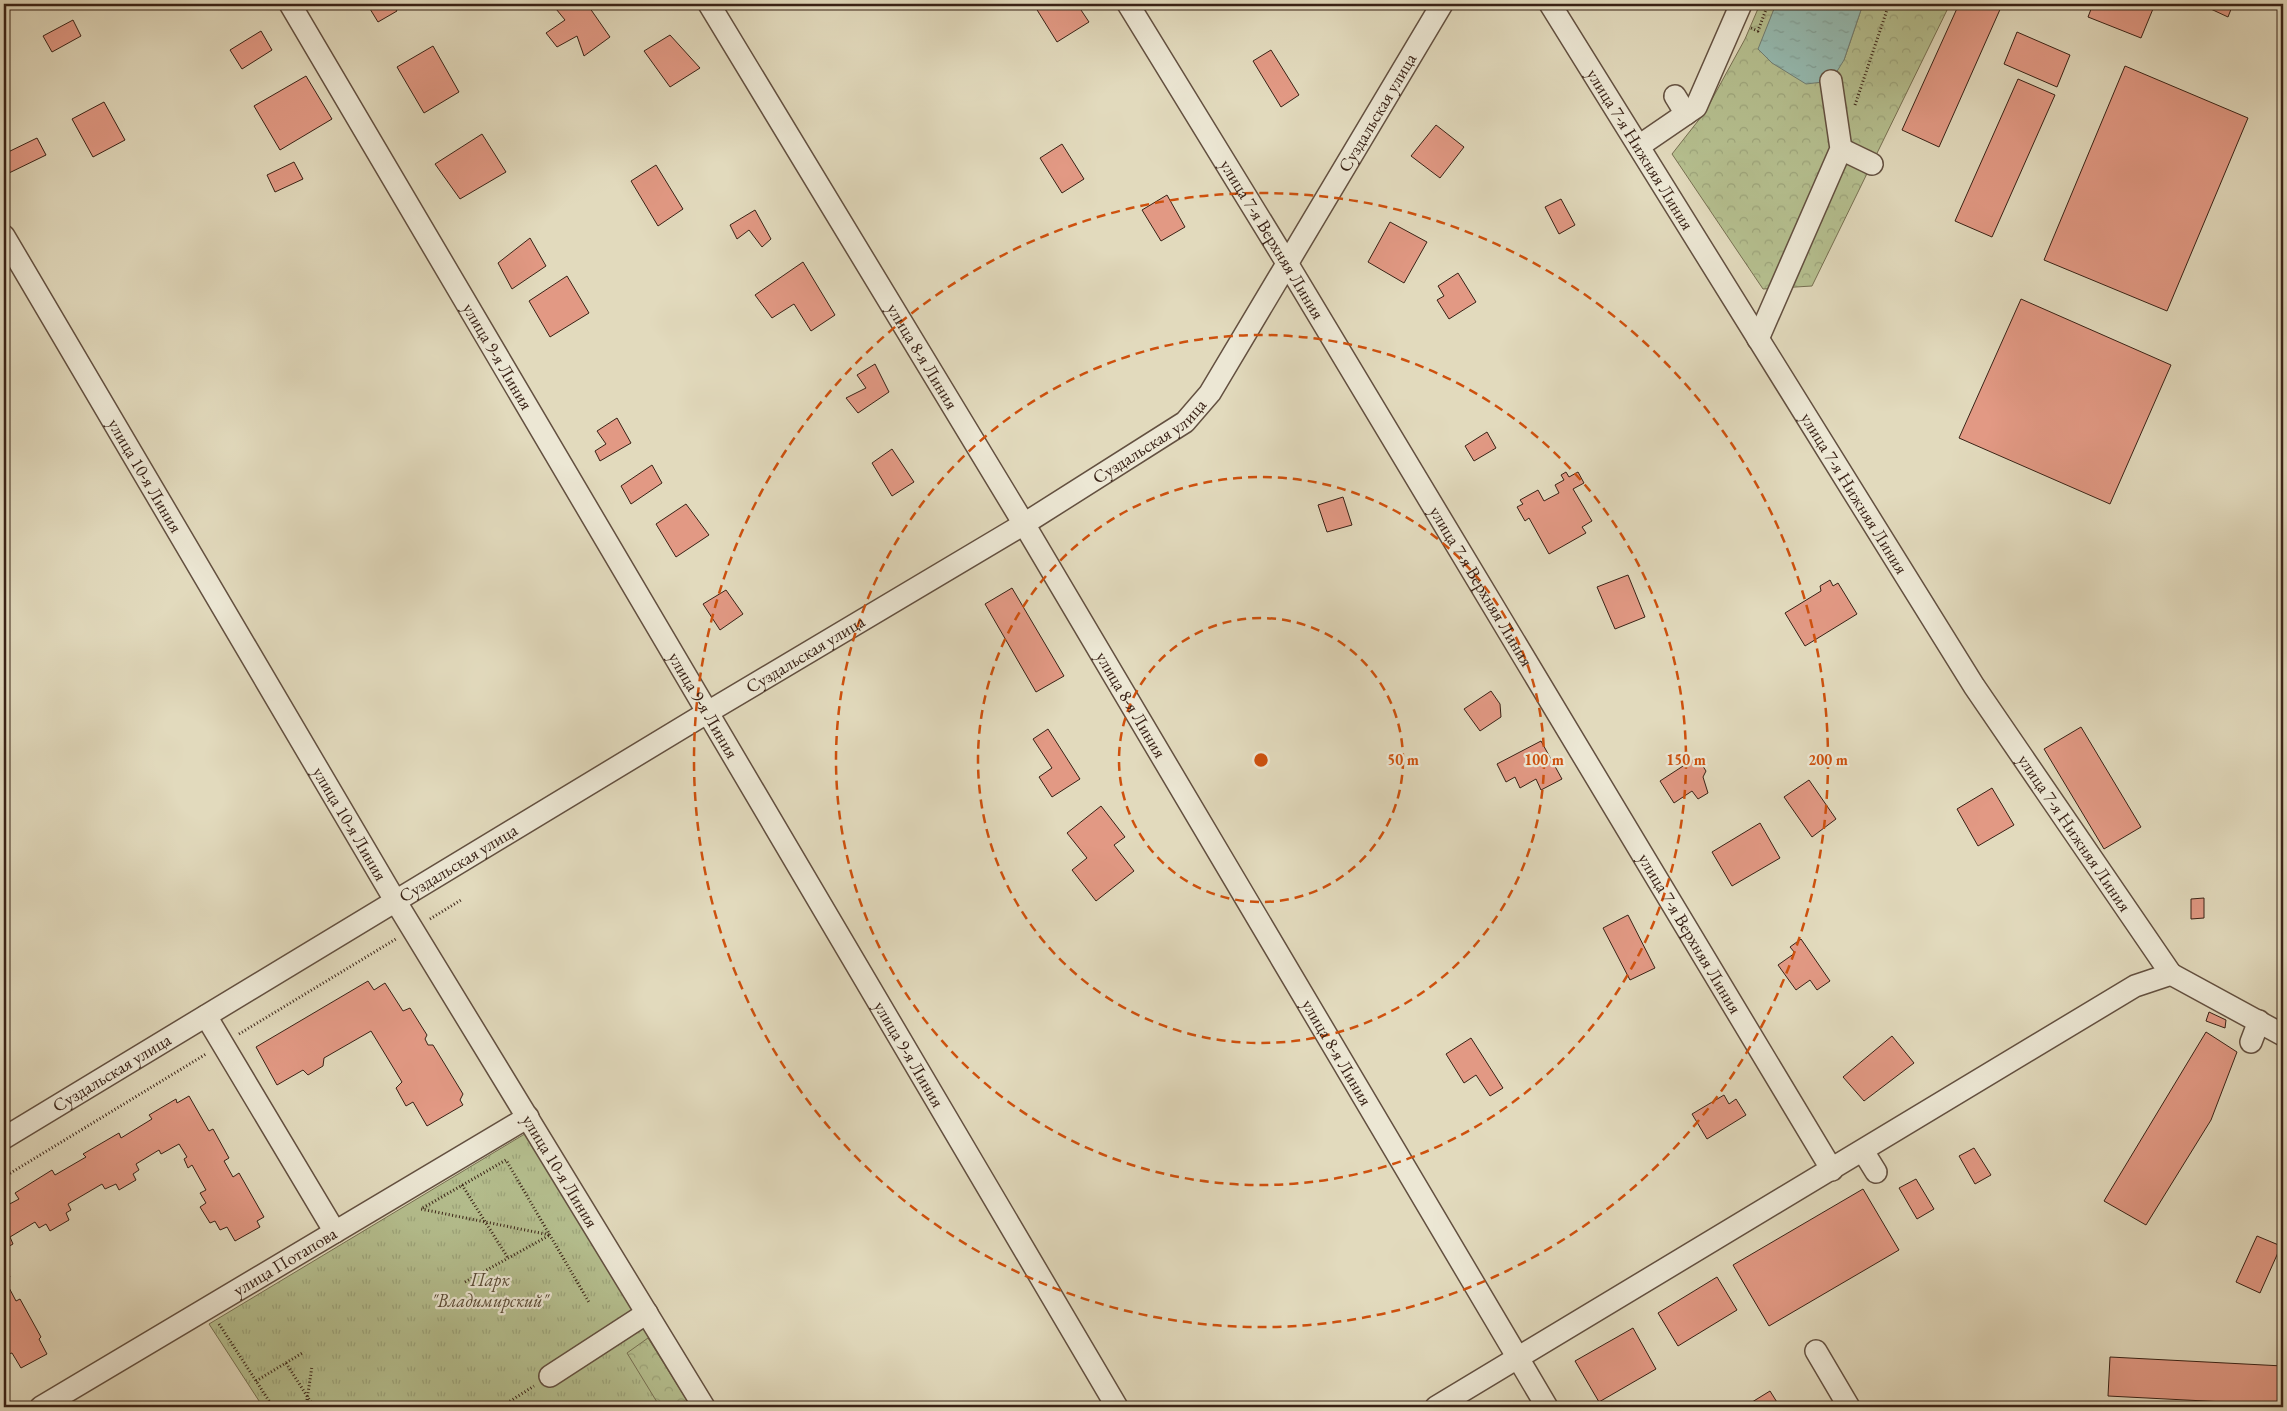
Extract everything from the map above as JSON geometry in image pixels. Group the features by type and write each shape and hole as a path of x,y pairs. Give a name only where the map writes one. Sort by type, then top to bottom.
{"street":[{"name":"улица 9-я Линия","path":"290,4 1117,1407"},
{"name":"улица 8-я Линия","path":"709,4 1024,524 1548,1407"},
{"name":"улица 7-я Верхняя Линия","path":"1128,4 1832,1170"},
{"name":"Суздальская улица","path":"4,1138 708,712 1024,524 1185,422 1210,393 1442,4"},
{"name":"улица 7-я Нижняя Линия","path":"1550,4 1974,686 2171,974"},
{"path":"1638,146 1696,107 1741,4"},
{"path":"1758,340 1841,149 1831,81"},
{"path":"1675,96 1686,114"},
{"path":"1841,149 1872,164"},
{"name":"улица 10-я Линия","path":"4,236 396,902 704,1407"},
{"path":"1436,1407 2135,986 2171,974 2283,1035"},
{"path":"206,1016 335,1232"},
{"path":"2251,1042 2259,1022"},
{"name":"улица Потапова","path":"41,1407 528,1117"},
{"path":"1863,1151 1876,1172"},
{"path":"550,1376 647,1313"},
{"path":"1816,1351 1849,1407"}],"path":[{"path":"1853,112 1889,4"},
{"path":"550,1235 421,1209 506,1160 550,1235 590,1304"},
{"path":"462,1185 508,1258"},
{"path":"465,1282 550,1235"},
{"path":"219,1324 273,1407"},
{"path":"256,1381 304,1352"},
{"path":"286,1363 314,1407"},
{"path":"306,1407 312,1366"},
{"path":"501,1407 550,1376"}],"green space":[{"path":"1760,4 1776,4 1759,49 1844,60 1863,4 1950,4 1812,286 1763,289 1672,154 1705,112 1745,39"},
{"name":"Парк \"Владимирский\"","path":"528,1132 699,1407 263,1407 209,1324"},
{"path":"648,1338 691,1407 660,1407 627,1353"}],"water":[{"path":"1776,4 1863,4 1844,60 1831,81 1806,84 1772,63 1758,49"}],"building":[{"path":"367,4 393,4 397,11 378,22"},
{"path":"552,4 587,4 610,37 584,56 577,36 557,47 546,33 565,20"},
{"path":"1077,4 1089,22 1057,42 1034,5"},
{"path":"1959,4 2002,5 1939,147 1902,130"},
{"path":"2093,4 2155,4 2141,38 2088,17"},
{"path":"2200,4 2233,4 2228,17"},
{"path":"73,20 81,36 52,52 43,36"},
{"path":"261,31 272,50 242,69 230,50"},
{"path":"2017,32 2070,55 2057,87 2004,64"},
{"path":"670,35 700,68 670,87 644,51"},
{"path":"433,46 459,92 424,113 397,67"},
{"path":"1271,50 1299,95 1281,107 1253,61"},
{"path":"2125,66 2248,118 2167,311 2044,260"},
{"path":"306,76 332,119 280,150 254,106"},
{"path":"2018,79 2055,95 1992,237 1955,221"},
{"path":"104,102 125,140 93,157 72,119"},
{"path":"1436,125 1464,147 1440,178 1411,156"},
{"path":"482,134 506,172 460,199 435,164"},
{"path":"37,138 46,155 9,173 4,163 4,154"},
{"path":"1062,144 1084,179 1062,193 1040,158"},
{"path":"294,162 303,179 275,192 267,175"},
{"path":"656,165 683,209 658,226 631,181"},
{"path":"1167,195 1185,227 1161,241 1142,210"},
{"path":"1561,199 1575,225 1559,234 1545,207"},
{"path":"755,210 771,239 762,247 749,230 737,239 730,225"},
{"path":"1390,222 1427,242 1404,283 1368,262"},
{"path":"530,238 546,266 512,289 498,263"},
{"path":"803,262 835,315 811,331 794,304 772,318 755,295"},
{"path":"1458,273 1476,302 1449,319 1437,300 1444,296 1438,286"},
{"path":"567,276 589,313 550,337 529,301"},
{"path":"2021,299 2171,365 2110,504 1959,438"},
{"path":"875,364 889,392 858,413 846,398 866,388 857,375"},
{"path":"617,418 631,443 600,461 595,451 606,444 597,431"},
{"path":"1487,432 1496,448 1474,461 1465,446"},
{"path":"892,449 914,482 892,496 872,463"},
{"path":"652,465 662,483 631,504 621,486"},
{"path":"1566,472 1569,477 1578,472 1584,483 1573,489 1592,521 1582,527 1586,533 1549,554 1529,518 1525,521 1517,507 1523,504 1520,500 1538,490 1544,501 1559,493 1555,485 1564,480 1561,475"},
{"path":"1343,497 1352,525 1327,532 1318,505"},
{"path":"686,504 709,535 676,557 656,524"},
{"path":"1628,575 1645,617 1615,629 1597,587"},
{"path":"1830,580 1833,586 1838,583 1857,614 1805,646 1785,613 1821,591 1820,586"},
{"path":"1012,588 1064,676 1036,692 985,604"},
{"path":"726,590 743,614 720,630 703,604"},
{"path":"1491,691 1500,704 1501,717 1480,731 1464,709"},
{"path":"2081,727 2141,827 2104,849 2044,749"},
{"path":"1048,729 1080,779 1052,797 1039,777 1052,768 1033,739"},
{"path":"1541,741 1562,779 1541,790 1536,779 1520,788 1515,777 1506,782 1497,764"},
{"path":"1697,757 1706,771 1703,777 1708,793 1698,799 1692,791 1674,803 1660,781"},
{"path":"1809,780 1836,819 1812,837 1784,797"},
{"path":"1992,788 2014,825 1978,846 1957,809"},
{"path":"1101,806 1125,837 1114,845 1134,871 1096,901 1072,870 1087,858 1067,833"},
{"path":"1760,823 1780,858 1732,886 1712,852"},
{"path":"2204,898 2204,918 2191,919 2191,899"},
{"path":"1628,915 1655,968 1630,980 1603,928"},
{"path":"1801,939 1830,981 1817,990 1810,980 1796,990 1778,965 1795,953 1790,947"},
{"path":"368,981 374,990 385,983 403,1011 410,1008 427,1035 425,1039 428,1045 433,1045 463,1094 460,1100 463,1105 427,1126 413,1102 406,1106 396,1088 402,1082 371,1031 324,1058 323,1066 308,1075 303,1070 277,1085 256,1047"},
{"path":"2209,1012 2226,1020 2225,1028 2206,1021"},
{"path":"2206,1032 2237,1052 2211,1120 2146,1225 2104,1201"},
{"path":"1892,1036 1914,1063 1864,1101 1843,1077"},
{"path":"1471,1038 1503,1088 1490,1096 1476,1075 1464,1083 1446,1054"},
{"path":"1724,1095 1729,1104 1736,1099 1746,1115 1707,1139 1692,1114"},
{"path":"189,1096 209,1131 213,1129 229,1158 224,1161 233,1177 239,1173 264,1217 257,1221 260,1227 235,1241 227,1227 220,1230 215,1221 210,1223 200,1207 206,1203 200,1193 206,1190 192,1165 188,1168 184,1159 187,1157 179,1144 161,1154 159,1150 136,1164 139,1170 133,1174 136,1180 119,1190 116,1184 105,1189 102,1184 68,1204 71,1210 66,1213 69,1220 50,1231 46,1224 39,1228 35,1222 10,1237 13,1244 4,1249 4,1207 19,1199 15,1193 52,1170 55,1175 86,1157 83,1154 119,1133 121,1138 152,1119 149,1115 176,1099 177,1103"},
{"path":"1974,1148 1991,1175 1975,1184 1959,1156"},
{"path":"1916,1179 1934,1209 1917,1219 1899,1188"},
{"path":"1863,1189 1899,1250 1769,1326 1733,1265"},
{"path":"2257,1236 2281,1246 2260,1293 2236,1282"},
{"path":"4,1265 10,1277 5,1280 16,1301 20,1299 41,1337 39,1339 47,1354 21,1368 12,1353 5,1355 4,1352"},
{"path":"1717,1277 1737,1310 1678,1346 1658,1313"},
{"path":"1633,1328 1656,1369 1599,1402 1575,1361"},
{"path":"2110,1357 2283,1366 2283,1405 2108,1396"},
{"path":"1770,1391 1780,1407 1744,1407"}]}
